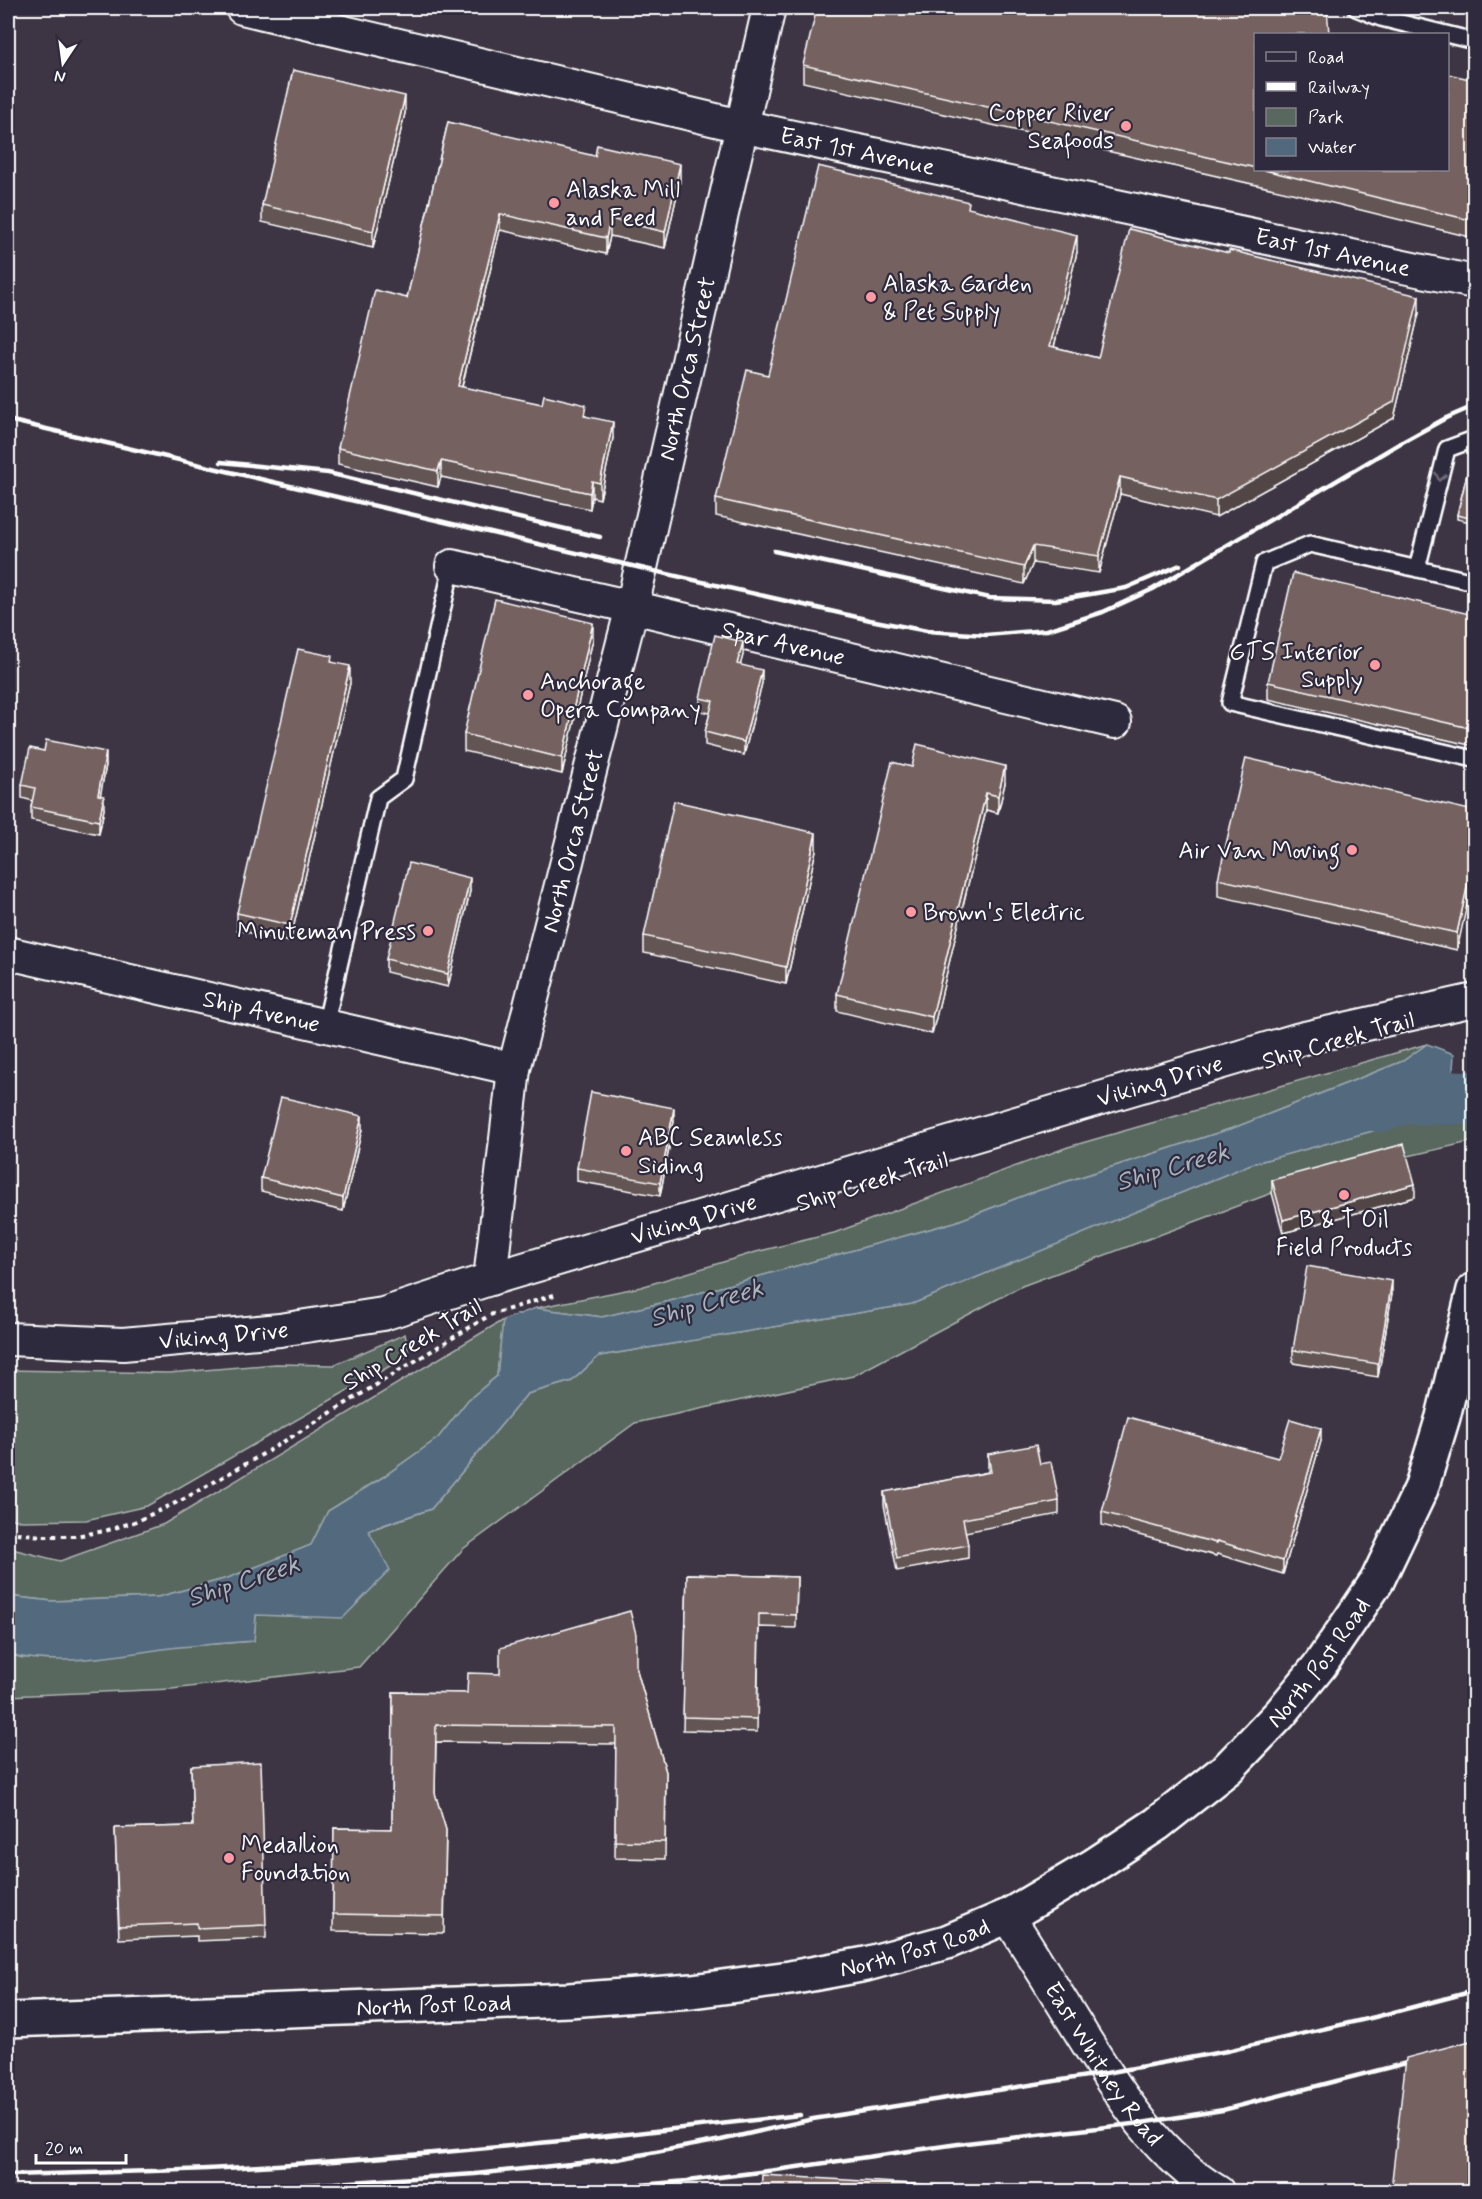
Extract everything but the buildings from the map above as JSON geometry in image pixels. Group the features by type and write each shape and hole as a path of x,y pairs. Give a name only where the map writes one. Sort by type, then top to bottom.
{"street":[{"name":"East 1st Avenue","path":"242,8 741,126 1474,282"},
{"name":"North Orca Street","path":"490,1279 514,1069 632,607 769,8"},
{"name":"Spar Avenue","path":"452,567 632,607 1115,722"},
{"name":"Ship Avenue","path":"8,953 514,1069"},
{"name":"Viking Drive","path":"8,1339 123,1344 280,1330 383,1314 490,1279 1300,1039 1474,1000"},
{"name":"North Post Road","path":"8,2020 570,2000 692,1991 866,1965 947,1942 1008,1916 1093,1866 1157,1824 1228,1768 1280,1714 1320,1665 1377,1581 1421,1489 1443,1417 1474,1290"},
{"name":"East Whitney Road","path":"1008,1916 1107,2073 1142,2123 1170,2154 1218,2192"}],"lane":[{"path":"1356,8 1382,18 1445,33"},
{"path":"1449,34 1474,40"},
{"path":"1417,569 1447,449 1474,439"},
{"path":"1474,582 1310,544 1264,563 1230,703 1474,759"},
{"path":"325,1026 378,798 404,779 452,567"}],"path":[{"name":"Ship Creek Trail","path":"8,1532 42,1536 75,1536 105,1532 137,1521 184,1499 270,1450 490,1315 555,1295"}],"green space":[{"path":"1427,1044 1403,1061 1236,1127 1028,1194 955,1222 674,1300 602,1317 536,1308 641,1287 756,1252 834,1233 1068,1147"},
{"path":"1435,1114 1474,1119 1474,1141 1404,1157 1272,1193 1022,1286 853,1376 635,1423 463,1549 359,1667 172,1689 8,1696 8,1654 23,1658 254,1641 256,1615 294,1616 367,1531 431,1509 527,1394 572,1381 599,1356 912,1304 1251,1164"},
{"path":"503,1320 497,1376 468,1400 438,1438 383,1477 328,1511 311,1545 228,1578 158,1597 52,1601 8,1596 8,1548 60,1561 164,1524"},
{"path":"405,1334 409,1355 147,1506 86,1520 22,1521 8,1518 8,1370 169,1373 276,1364 334,1365"}],"water":[{"path":"1427,1044 1454,1054 1450,1116 1435,1114 1251,1164 912,1304 599,1356 572,1381 527,1394 431,1509 368,1530 390,1570 343,1618 256,1615 254,1641 186,1646 85,1659 46,1660 8,1654 8,1596 52,1601 158,1597 228,1578 311,1545 328,1511 383,1477 438,1438 468,1400 497,1376 503,1320 536,1308 602,1317 674,1300 955,1222 1028,1194 1236,1127 1403,1061"}],"waterway":[{"name":"Ship Creek","path":"1379,1105 1405,1097 1474,1098"}],"railway":[{"path":"8,420 870,620 927,631 986,635 1047,630 1103,612 1153,589 1397,445 1446,418 1474,406"},
{"path":"221,462 328,473 600,537"},
{"path":"774,551 990,598 1056,600 1126,588 1180,565"},
{"path":"199,2192 475,2174 618,2159 721,2140 813,2119 1106,2073 1227,2051 1375,2017 1474,1991"},
{"path":"396,2186 483,2190 604,2188 776,2170 958,2144 1141,2123 1223,2110 1422,2059"},
{"path":"8,2175 281,2165 578,2139 800,2115"}],"place":[{"name":"Copper River Seafoods","path":"1126,126"},
{"name":"Alaska Mill and Feed","path":"554,203"},
{"name":"Alaska Garden & Pet Supply","path":"871,297"},
{"name":"GTS Interior Supply","path":"1375,665"},
{"name":"Anchorage Opera Company","path":"528,695"},
{"name":"Air Van Moving","path":"1352,850"},
{"name":"Brown's Electric","path":"911,912"},
{"name":"Minuteman Press","path":"428,931"},
{"name":"ABC Seamless Siding","path":"626,1151"},
{"name":"B & T Oil Field Products","path":"1344,1195"},
{"name":"Medallion Foundation","path":"229,1858"}]}
